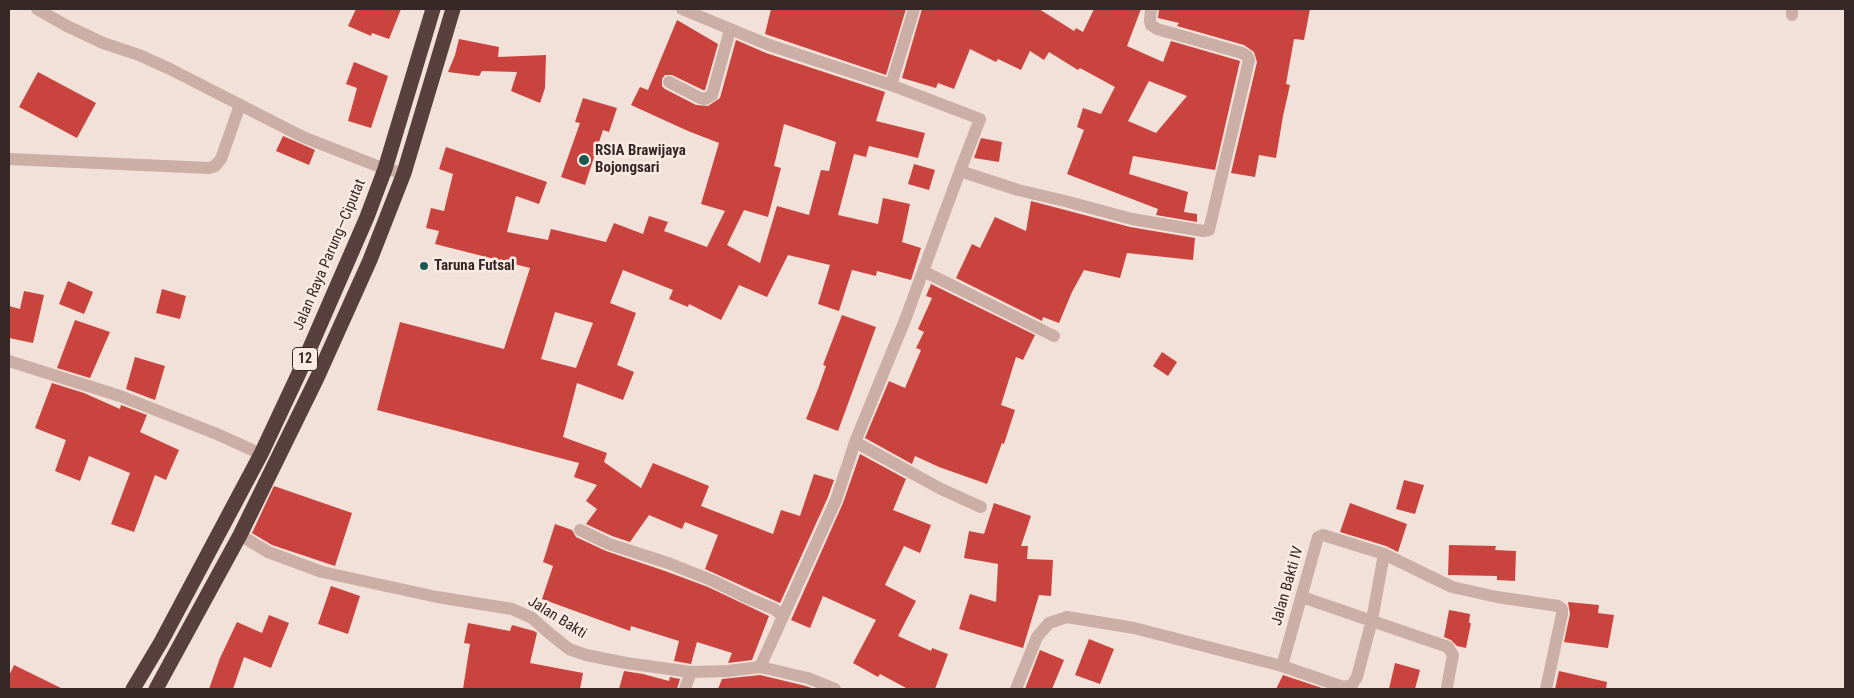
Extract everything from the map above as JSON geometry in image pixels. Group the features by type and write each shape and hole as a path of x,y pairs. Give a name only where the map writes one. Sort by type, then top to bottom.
{"highway":[{"name":"Jalan Raya Parung—Ciputat","path":"134,689 261,454 349,260 385,169 433,9"},
{"name":"12","path":"156,689 240,535 345,318 380,236 404,173 452,9"}],"street":[{"path":"37,9 103,43 144,57 170,69 318,144 385,169 404,173"},
{"path":"685,9 730,30 769,45 891,85 980,119 905,320 855,442 836,500 760,667"},
{"path":"891,85 914,9"},
{"path":"960,171 1018,190 1132,219 1203,231 1208,230 1249,60 1247,56 1242,54 1151,25 1151,9"},
{"path":"670,82 700,98 712,95 730,30"},
{"path":"9,159 209,168 216,166 220,160 240,106"},
{"path":"923,271 1054,336"},
{"path":"9,361 120,396 217,434 261,454"},
{"path":"855,442 941,488 981,506"},
{"path":"580,530 609,544 668,563 711,580 774,609 783,616"},
{"name":"Jalan Bakti","path":"240,535 268,552 322,572 436,597 512,609 532,618 549,634 570,649 586,655 626,664 691,672 728,671 760,667 808,678 833,689"},
{"name":"Jalan Bakti IV","path":"1282,666 1318,537 1323,535 1384,554 1452,587 1497,597 1558,606 1562,609 1562,614 1546,689"},
{"path":"1016,689 1037,638 1049,623 1067,617 1134,628 1282,666 1343,687 1352,685 1358,678 1372,620 1384,554"},
{"path":"1302,597 1448,647 1453,655 1447,687"},
{"path":"685,689 691,672"}],"building":[{"path":"356,9 401,9 389,39 372,33 371,36 348,26"},
{"path":"771,9 906,9 886,75 765,34"},
{"path":"922,9 1039,9 1074,31 1076,28 1083,32 1094,9 1141,9 1127,46 1163,62 1171,41 1240,61 1215,170 1133,156 1129,174 1188,192 1184,212 1197,214 1197,222 1156,215 1158,209 1067,174 1084,130 1077,127 1083,108 1101,114 1115,87 1080,68 1078,70 1049,52 1044,60 1030,51 1021,70 998,59 996,62 970,49 954,89 938,83 936,88 902,78","holes":["1149,81 1187,96 1156,133 1128,121"]},
{"path":"1159,9 1310,9 1304,40 1294,39 1286,84 1290,85 1276,158 1259,155 1255,177 1231,173 1257,62 1254,52 1244,45 1177,26 1179,23 1158,18"},
{"path":"677,20 718,44 705,90 672,75 665,75 662,79 662,86 665,89 696,105 708,106 720,98 736,40 766,53 885,92 876,121 925,133 918,158 869,146 866,157 854,154 838,215 878,224 883,198 910,204 902,242 921,248 911,280 877,271 876,276 852,270 839,311 818,304 830,265 788,255 767,297 739,285 721,320 689,304 688,307 669,299 673,290 623,270 610,303 636,313 617,365 634,372 623,400 577,383 563,437 607,453 604,462 641,488 653,463 709,486 701,506 773,534 781,510 800,516 814,474 834,480 780,603 705,569 718,535 685,522 682,529 649,515 630,542 586,524 597,509 586,501 597,485 574,477 579,463 377,410 400,322 504,349 530,268 435,244 439,231 426,228 431,208 444,211 453,174 439,169 446,147 547,182 539,204 516,196 507,232 548,240 551,229 606,242 614,223 643,234 649,216 668,222 664,231 707,247 725,211 701,204 719,143 631,105 640,87 648,90","holes":["784,124 836,142 829,171 821,170 809,215 777,206 760,263 727,245 744,210 768,217 781,168 774,166","555,312 593,323 576,368 541,359"]},
{"path":"459,39 499,47 498,57 546,55 545,88 540,103 511,91 517,72 482,71 479,76 448,72"},
{"path":"354,62 388,76 371,128 348,121 357,88 346,84"},
{"path":"38,72 96,103 77,138 19,107"},
{"path":"583,98 617,108 609,132 603,130 585,185 561,177 580,123 575,122"},
{"path":"283,136 315,150 309,165 276,151"},
{"path":"981,138 1002,142 999,162 974,158"},
{"path":"914,164 935,170 929,190 908,184"},
{"path":"1031,201 1130,227 1195,238 1193,260 1127,253 1120,278 1084,270 1059,323 1043,317 1042,321 956,278 972,244 980,248 995,217 1026,231"},
{"path":"68,281 93,292 84,314 59,304"},
{"path":"931,284 1035,335 1023,360 1016,357 1001,405 1015,410 1004,444 1002,443 987,484 939,467 915,456 912,464 865,438 889,381 905,388 921,350 916,348 924,332 918,329 932,298 926,296"},
{"path":"162,289 186,296 180,319 156,313"},
{"path":"24,291 44,295 33,343 9,338 9,306 20,309"},
{"path":"842,315 876,327 838,431 806,419 826,366 823,365"},
{"path":"75,320 110,332 90,378 57,368"},
{"path":"1162,352 1177,362 1168,376 1153,366"},
{"path":"135,357 165,366 155,400 126,389"},
{"path":"52,383 84,393 120,409 121,405 147,415 140,432 179,450 166,480 155,475 134,532 111,524 130,473 89,456 80,481 55,471 66,440 35,428"},
{"path":"860,454 906,479 893,510 931,525 920,553 904,546 885,585 916,601 898,636 931,651 932,648 948,654 935,689 908,689 880,674 878,677 853,663 876,620 823,596 810,628 791,620 843,503"},
{"path":"1404,480 1424,485 1415,514 1396,509"},
{"path":"274,486 352,513 335,566 272,545 252,533"},
{"path":"994,503 1031,516 1021,546 1028,546 1027,559 1053,560 1051,596 1039,595 1023,648 959,629 970,594 996,602 998,564 964,558 969,531 984,534"},
{"path":"1350,503 1407,524 1398,552 1386,546 1340,532"},
{"path":"555,524 572,530 576,537 606,551 708,587 769,616 752,660 728,663 732,653 697,642 691,664 674,661 679,641 631,626 630,631 542,599 553,566 543,562"},
{"path":"1449,545 1496,546 1495,550 1516,551 1515,581 1497,580 1497,576 1448,575"},
{"path":"331,586 360,596 348,634 318,624"},
{"path":"1568,602 1599,605 1598,613 1614,615 1608,648 1564,642 1570,614"},
{"path":"1449,610 1470,614 1469,623 1471,623 1466,648 1457,646 1451,640 1444,637"},
{"path":"269,615 289,623 271,668 244,657 233,689 209,689 220,658 237,622 262,633"},
{"path":"468,623 510,631 512,625 534,631 537,633 530,663 583,673 580,689 463,689 470,644 464,643"},
{"path":"1089,639 1114,649 1100,684 1075,675"},
{"path":"1040,650 1064,660 1052,689 1025,689"},
{"path":"1395,663 1420,670 1415,689 1389,689"},
{"path":"14,665 63,689 9,689 9,676"},
{"path":"624,671 669,681 670,677 680,679 677,689 619,689"},
{"path":"1559,671 1607,682 1606,689 1555,689"},
{"path":"760,675 814,689 718,689 722,679"},
{"path":"1283,675 1325,689 1276,689"}],"place":[{"name":"RSIA Brawijaya Bojongsari","path":"584,160"},
{"name":"Taruna Futsal","path":"424,266"}]}
